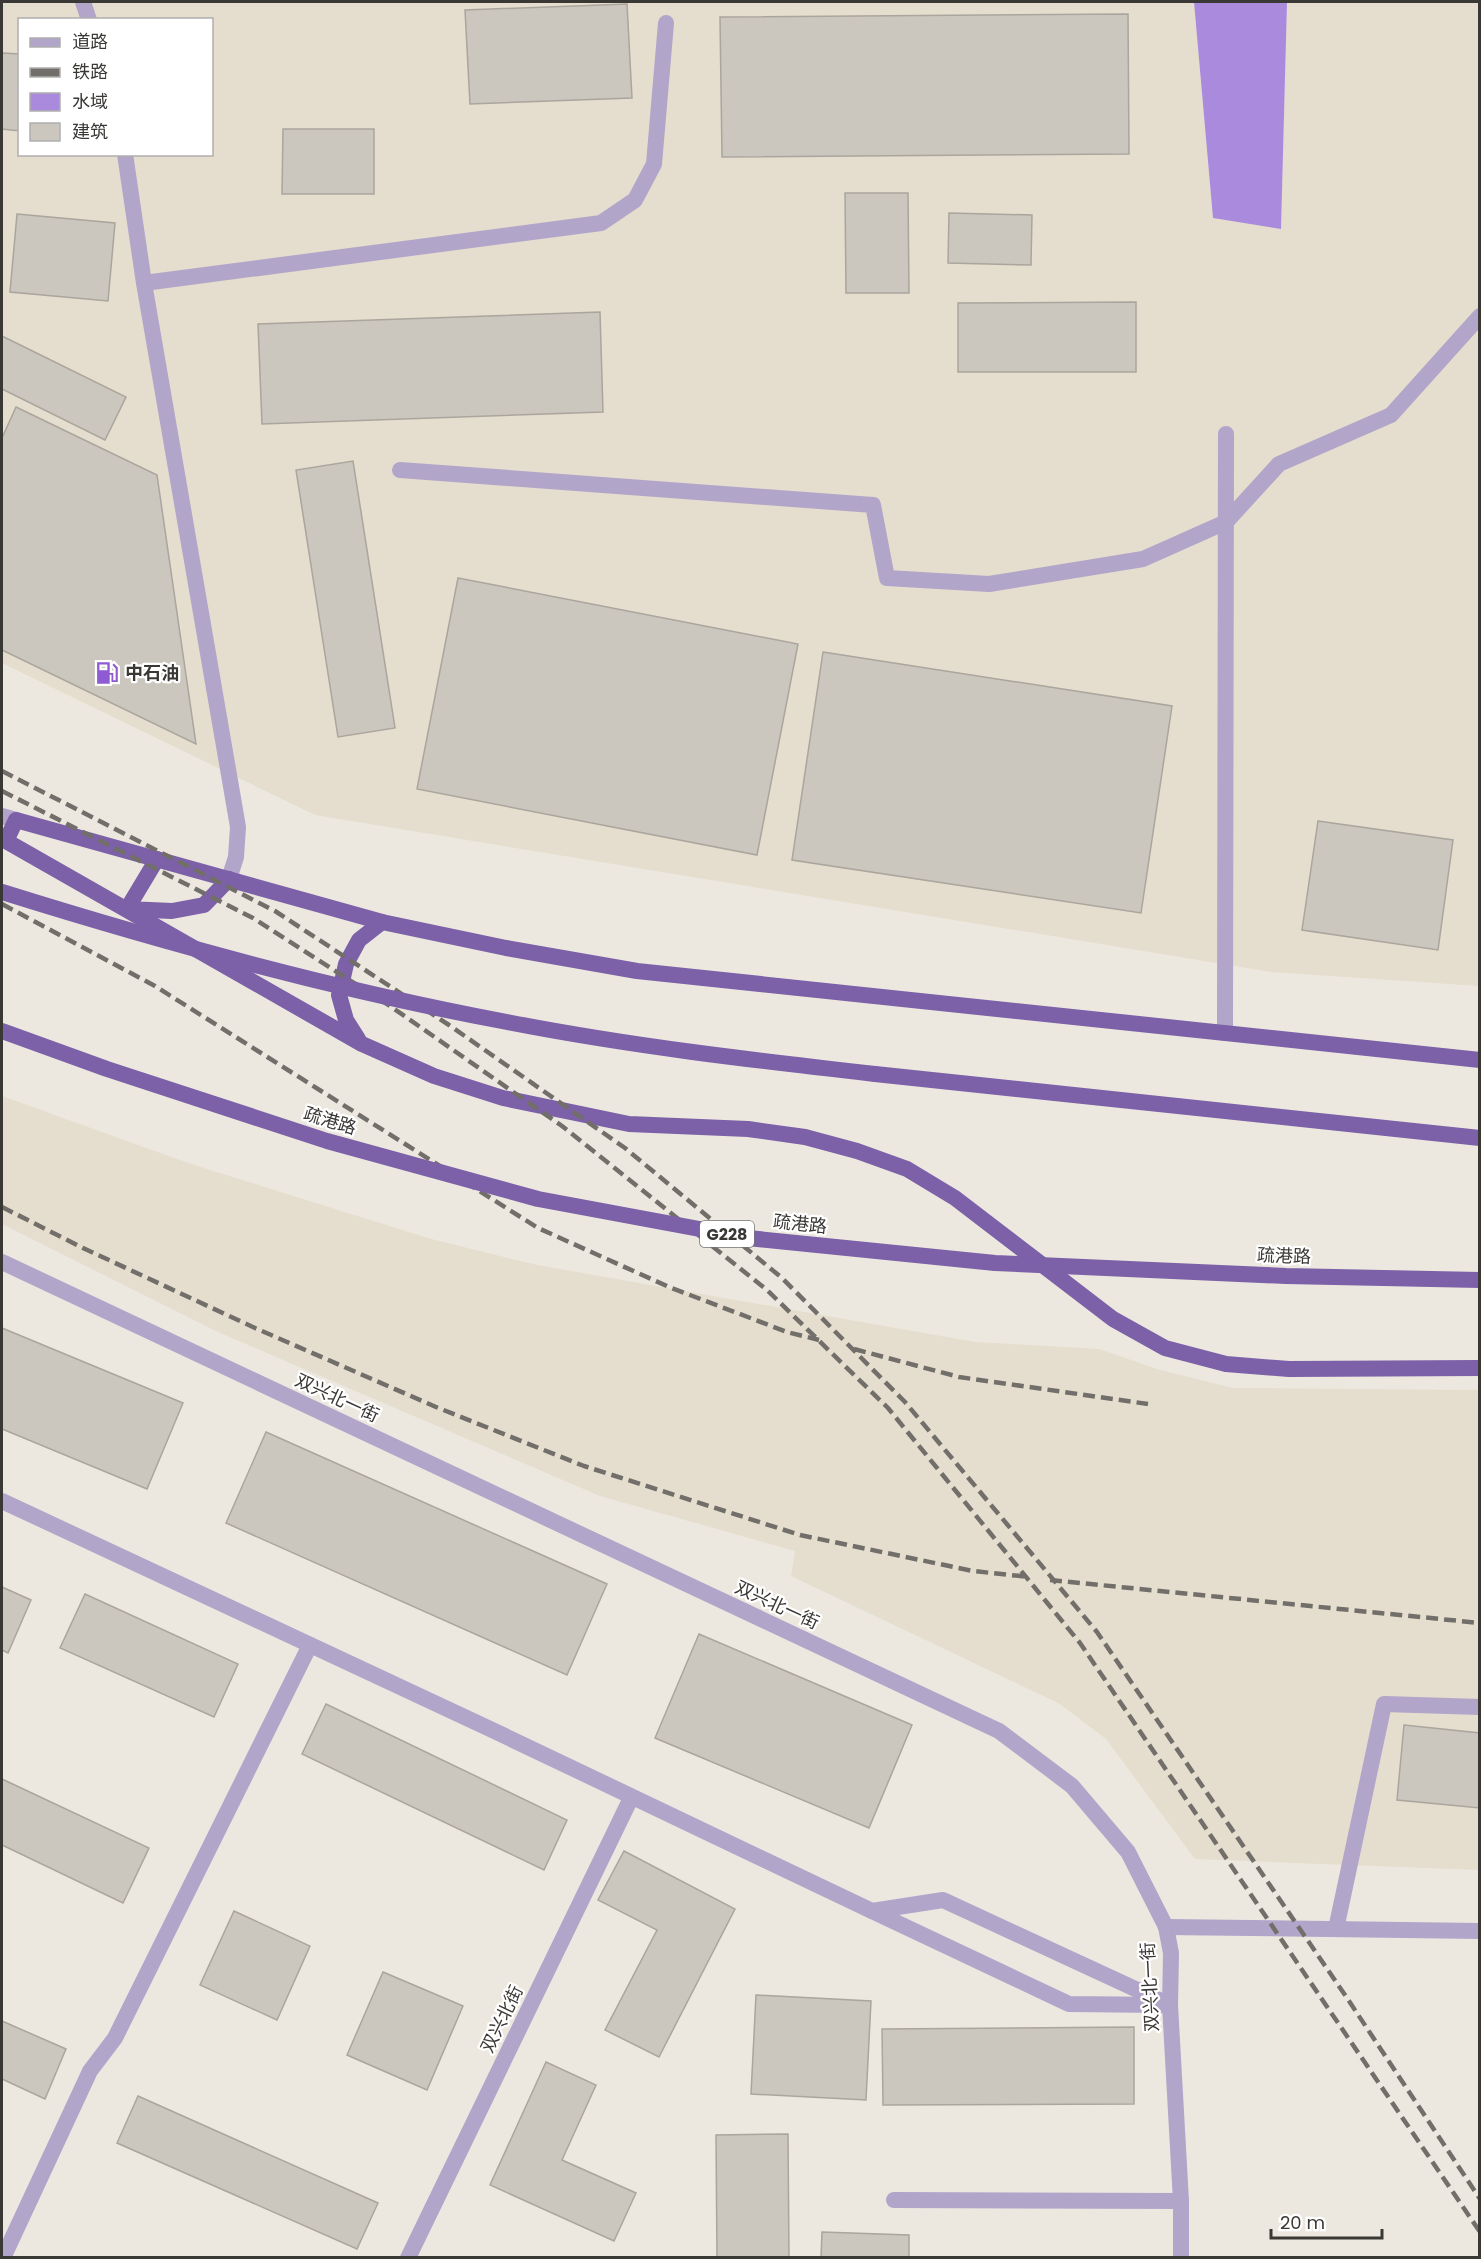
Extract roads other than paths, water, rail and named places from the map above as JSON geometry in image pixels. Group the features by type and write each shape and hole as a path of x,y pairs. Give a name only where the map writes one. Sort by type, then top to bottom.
{"highway":[{"path":"1479,1060 637,971 506,948 382,922 9,818 4,840 362,1044 434,1076 503,1098 629,1124 748,1129 805,1137 857,1151 907,1169 955,1198 1113,1319 1166,1348 1226,1364 1289,1370 1479,1368"},
{"path":"127,909 157,859"},
{"path":"127,909 172,911 204,905 229,879"},
{"path":"2,892 113,927 318,982 506,1022 662,1049 1479,1138"},
{"path":"362,1044 346,1020 339,994 346,964 359,940 382,922"},
{"name":"疏港路","path":"2,1030 107,1070 338,1144 538,1199 748,1238 994,1263 1286,1276 1479,1280"}],"street":[{"path":"83,2 88,18"},
{"path":"144,283 601,223 635,200 654,165 666,23"},
{"path":"124,156 144,283 238,827 236,856 229,879"},
{"path":"400,470 873,505 886,578 989,584 1143,559 1226,522 1279,464 1391,414 1479,316"},
{"path":"1226,434 1226,1033"},
{"name":"双兴北一街","path":"2,1262 999,1731 1072,1786 1128,1852 1166,1927 1171,1953 1170,2005 1181,2201 1181,2258"},
{"path":"2,1501 1070,2004 1170,2005"},
{"path":"3,2258 90,2071 116,2038 310,1645"},
{"path":"1336,1929 1384,1704 1479,1707"},
{"name":"双兴北街","path":"408,2258 631,1798"},
{"path":"872,1911 943,1900 1170,2005"},
{"path":"1166,1927 1479,1931"},
{"path":"894,2200 1181,2201"}],"water":[{"path":"1194,2 1287,2 1281,229 1213,218"}],"railway":[{"path":"2,771 275,911 449,1025 625,1148 782,1278 905,1402 1097,1632 1345,1995 1480,2199"},
{"path":"2,791 253,918 393,1008 562,1126 767,1290 888,1408 1080,1643 1480,2232"},
{"path":"2,904 155,986 538,1228 669,1287 787,1332 819,1340"},
{"path":"2,1207 83,1248 255,1328 436,1407 584,1466 800,1535 973,1571 1029,1577"},
{"path":"854,1349 959,1377 1148,1404"},
{"path":"1050,1580 1480,1623"}],"place":[{"name":"中石油","path":"107,673"}]}
